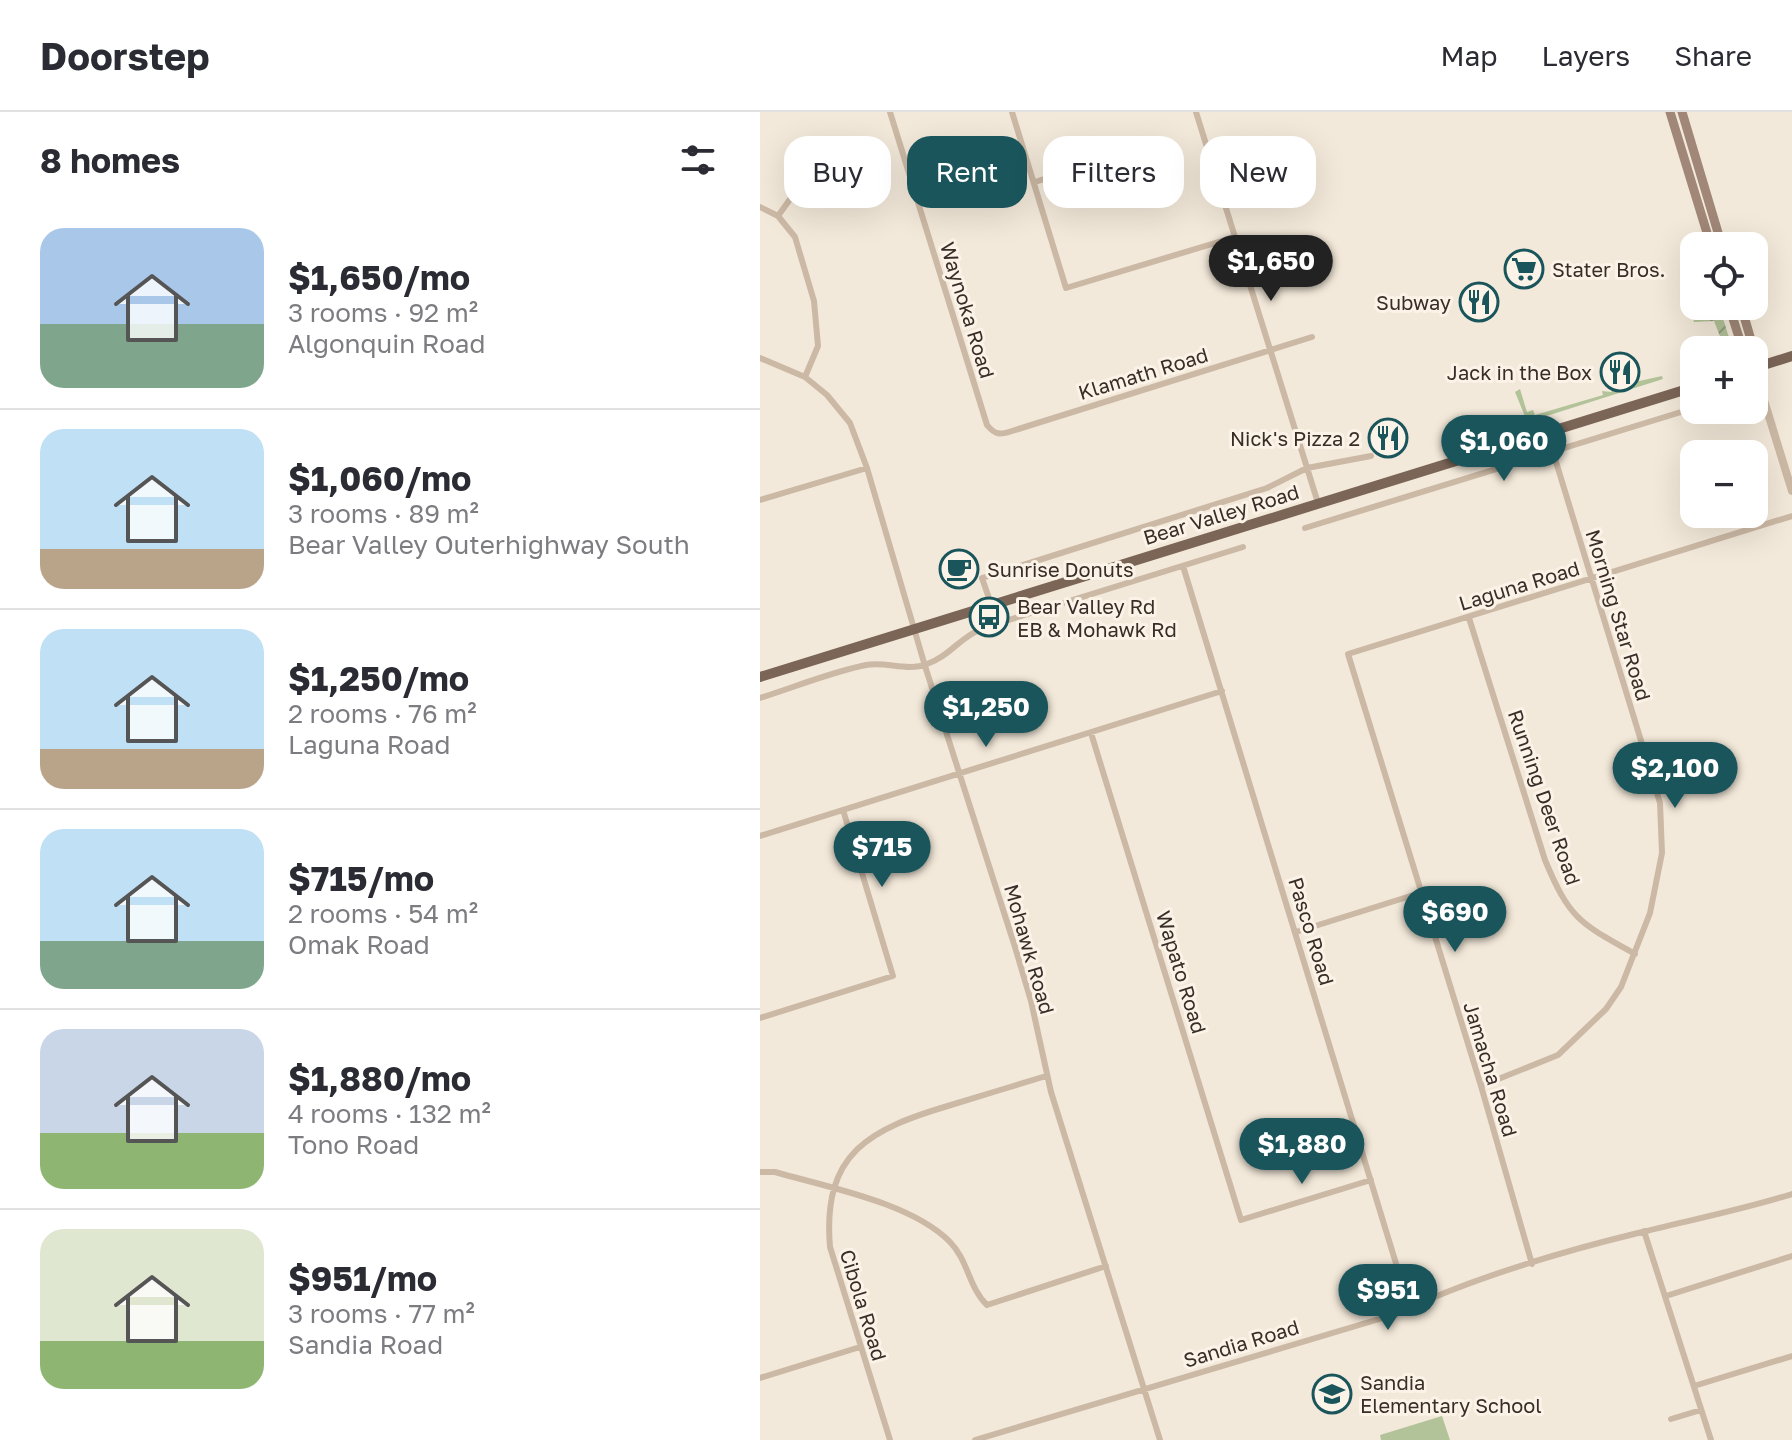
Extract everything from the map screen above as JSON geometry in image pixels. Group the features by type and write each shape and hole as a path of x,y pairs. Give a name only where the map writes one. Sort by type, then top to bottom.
{"main road":[{"path":"1670,112 1707,232"},
{"path":"1682,112 1718,232"},
{"path":"1768,362 1792,356"},
{"name":"Bear Valley Road","path":"760,677 1680,391"}],"street":[{"name":"Waynoka Road","path":"890,112 987,425"},
{"path":"1012,112 1066,288 1235,237"},
{"path":"1196,112 1318,503"},
{"path":"1035,182 1043,179"},
{"path":"760,207 778,216 795,237 814,301 818,346 805,377"},
{"path":"778,216 784,208"},
{"name":"Klamath Road","path":"987,425 993,433 1001,434 1312,337"},
{"name":"Mohawk Road","path":"760,358 805,377 827,395 850,423 867,468 925,666 1031,1001 1046,1076 1160,1440"},
{"path":"1305,528 1680,412"},
{"path":"1768,414 1792,491"},
{"name":"Morning Star Road","path":"1481,1086 1558,1055 1606,1009 1621,987 1650,913 1662,853 1660,803 1553,452"},
{"path":"991,604 982,578 1267,488 1307,468 1371,456"},
{"path":"760,500 867,468"},
{"name":"Laguna Road","path":"1348,654 1792,516"},
{"path":"760,698 869,664 925,666 945,655 969,633 1243,547"},
{"name":"Pasco Road","path":"1183,566 1409,1306"},
{"name":"Running Deer Road","path":"1469,618 1545,860 1560,897 1581,923 1635,954"},
{"name":"Jamacha Road","path":"1348,654 1481,1086 1532,1264"},
{"path":"760,836 1222,691"},
{"name":"Wapato Road","path":"1091,733 1241,1220 1371,1180"},
{"path":"760,1018 893,976 843,810"},
{"path":"1296,932 1420,893"},
{"name":"Cibola Road","path":"890,1440 830,1247 827,1217 832,1189 851,1154 881,1129 913,1116 1046,1076"},
{"path":"760,1172 775,1172 913,1215 950,1242 964,1262 978,1297 987,1305 1106,1266"},
{"name":"Sandia Road","path":"975,1440 1383,1318 1443,1292 1532,1264 1644,1231 1792,1194"},
{"path":"1644,1231 1711,1440"},
{"path":"1666,1296 1792,1256"},
{"path":"760,1378 860,1347"},
{"path":"1694,1386 1792,1356"},
{"path":"1671,1419 1701,1410"}],"green space":[{"path":"1723,320 1729,336 1720,336 1714,321 1694,322"},
{"path":"1662,376 1663,379 1534,420 1526,419 1515,392 1520,389 1527,412 1533,410 1535,415 1603,395 1602,391 1611,392 1616,386"},
{"path":"1442,1416 1450,1440 1381,1440 1380,1435"}],"place":[{"name":"Stater Bros.","path":"1524,269"},
{"name":"Subway","path":"1479,302"},
{"name":"Jack in the Box","path":"1620,372"},
{"name":"Nick's Pizza 2","path":"1388,438"},
{"name":"Sunrise Donuts","path":"959,569"},
{"name":"Bear Valley Rd EB & Mohawk Rd","path":"989,617"},
{"name":"Sandia Elementary School","path":"1332,1394"}]}
